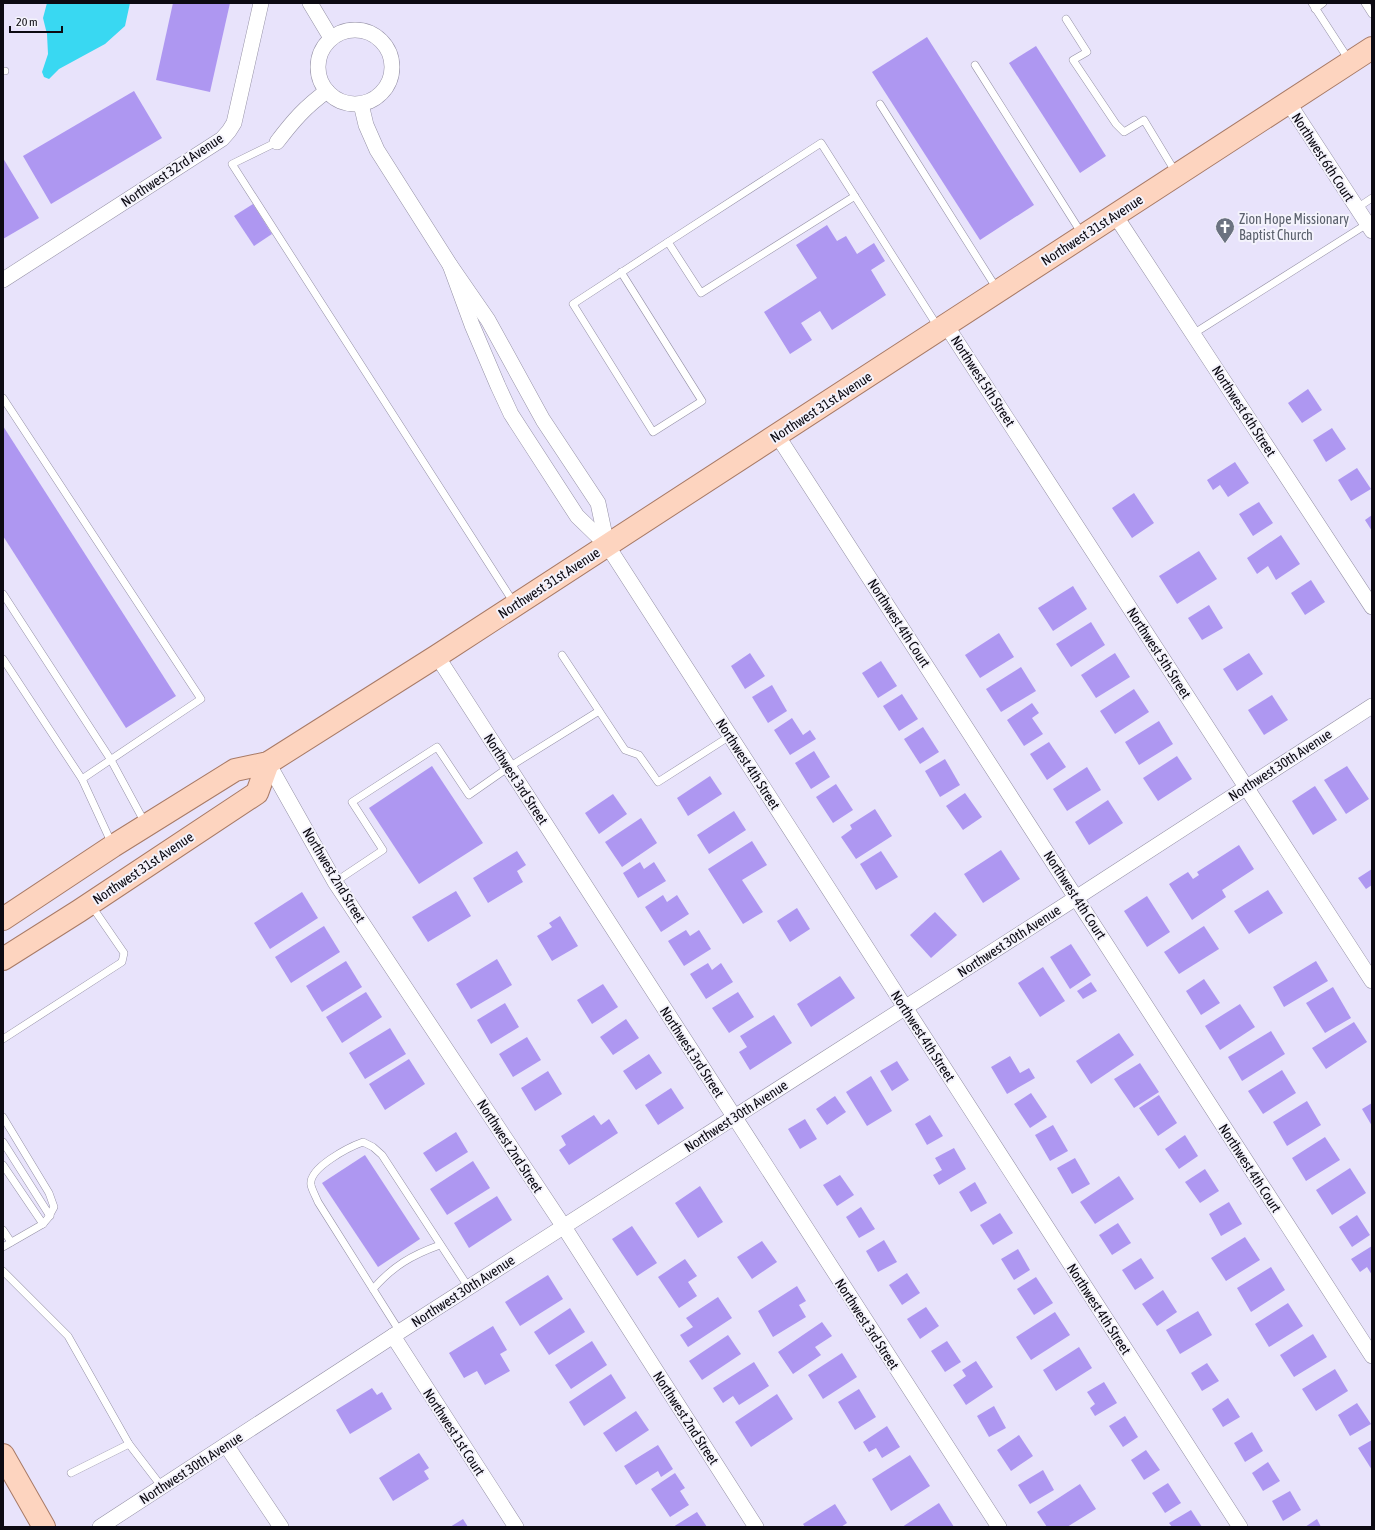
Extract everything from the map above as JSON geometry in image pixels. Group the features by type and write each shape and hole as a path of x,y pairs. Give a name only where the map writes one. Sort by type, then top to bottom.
{"main road":[{"name":"Northwest 31st Avenue","path":"3,919 146,824 235,770 268,763 437,656 1372,48"},
{"name":"Northwest 31st Avenue","path":"3,959 257,793 268,763"},
{"path":"3,1455 44,1527"}],"street":[{"name":"Northwest 32rd Avenue","path":"3,280 222,139 229,132 234,122 261,3"},
{"path":"310,3 331,38"},
{"path":"352,29 364,30 376,35 385,44 391,55 393,68 390,81 383,92 373,100 361,104 348,104 337,99 327,91 320,80 318,68 319,57 324,46 331,38 341,32 352,29"},
{"path":"277,142 300,113 311,102 327,91"},
{"name":"Northwest 6th Court","path":"1288,102 1370,227"},
{"path":"361,104 366,125 374,144 450,265 488,320 543,420 598,503 607,546"},
{"name":"Northwest 6th Street","path":"1115,215 1372,607"},
{"path":"450,265 475,332 511,414 576,516 607,546"},
{"name":"Northwest 5th Street","path":"943,327 1246,786 1372,981"},
{"name":"Northwest 4th Court","path":"776,435 1372,1356"},
{"name":"Northwest 4th Street","path":"607,546 1240,1527"},
{"name":"Northwest 3rd Street","path":"437,656 999,1527"},
{"name":"Northwest 30th Avenue","path":"100,1527 468,1288 1076,898 1246,786 1372,706"},
{"name":"Northwest 2nd Street","path":"268,763 336,882 564,1227 756,1527"},
{"name":"Northwest 1st Court","path":"397,1334 516,1527"},
{"path":"226,1445 281,1527"}],"lane":[{"path":"1324,3 1313,6 1350,62"},
{"path":"1365,3 1372,14"},
{"path":"1066,19 1087,52 1073,60 1116,124 1124,132 1144,120 1177,175"},
{"path":"975,65 1084,235"},
{"path":"880,104 998,291"},
{"path":"277,142 232,164 515,605"},
{"path":"621,272 702,401 653,432 573,304 621,272 821,143 854,196 943,327"},
{"path":"668,242 702,293 854,196"},
{"path":"1357,208 1372,198"},
{"path":"1193,334 1370,227"},
{"path":"3,398 201,699 82,779"},
{"path":"3,594 111,760 146,824"},
{"path":"562,655 625,750 639,756 658,782 730,736"},
{"path":"3,659 82,779 113,846"},
{"path":"336,882 383,850 352,802 358,797 436,747 469,795 599,711"},
{"path":"3,1039 122,962 124,953 90,903"},
{"path":"3,1117 49,1193 54,1207 50,1216 42,1224 3,1247"},
{"path":"3,1142 50,1216"},
{"path":"397,1334 373,1289 318,1202 310,1184 313,1173 331,1159 350,1147 362,1142 373,1147 382,1155 468,1288"},
{"path":"3,1165 42,1224"},
{"path":"3,1230 11,1242"},
{"path":"373,1289 386,1275 403,1262 421,1251 440,1245"},
{"path":"3,1272 68,1336 129,1444 162,1487"},
{"path":"71,1473 129,1444"}],"water":[{"path":"47,3 130,3 125,26 105,44 59,69 49,79 44,77 42,72 48,54 47,34 43,18"}],"building":[{"path":"173,3 230,3 210,92 156,80"},
{"path":"927,37 1034,205 980,240 872,72"},
{"path":"1036,46 1106,156 1080,173 1009,63"},
{"path":"134,91 162,138 51,204 23,156"},
{"path":"3,158 39,218 3,239"},
{"path":"253,204 272,234 254,246 234,216"},
{"path":"827,225 837,241 846,236 857,254 874,243 885,261 871,270 886,295 832,330 820,311 801,323 812,340 790,354 764,312 817,278 796,245"},
{"path":"1308,389 1322,410 1302,423 1288,403"},
{"path":"3,426 176,696 126,728 3,536"},
{"path":"1332,428 1346,449 1326,462 1313,440"},
{"path":"1235,462 1249,483 1228,497 1220,485 1213,490 1207,480"},
{"path":"1357,468 1371,489 1351,501 1338,480"},
{"path":"1134,493 1154,523 1132,538 1112,508"},
{"path":"1259,502 1273,523 1253,536 1239,514"},
{"path":"1372,515 1372,531 1365,520"},
{"path":"1281,535 1300,564 1276,580 1268,566 1257,574 1247,558"},
{"path":"1199,551 1217,579 1177,604 1159,576"},
{"path":"1311,580 1325,602 1305,615 1291,593"},
{"path":"1073,586 1087,609 1053,631 1038,608"},
{"path":"1209,605 1223,628 1202,640 1188,618"},
{"path":"1091,622 1105,645 1071,667 1056,644"},
{"path":"999,633 1014,657 980,678 965,655"},
{"path":"750,653 765,676 745,689 731,666"},
{"path":"1115,653 1130,677 1096,698 1081,675"},
{"path":"1249,653 1263,674 1237,691 1223,669"},
{"path":"881,661 897,686 878,698 862,673"},
{"path":"1021,667 1036,691 1001,712 986,689"},
{"path":"772,685 787,711 768,723 752,697"},
{"path":"1134,689 1149,712 1115,734 1100,711"},
{"path":"902,694 918,719 899,731 883,706"},
{"path":"1272,695 1288,720 1264,735 1248,710"},
{"path":"1032,703 1039,713 1032,718 1043,734 1024,746 1007,720"},
{"path":"792,718 803,735 810,730 816,739 790,755 774,730"},
{"path":"1159,721 1173,744 1139,765 1125,742"},
{"path":"923,727 939,752 920,764 904,739"},
{"path":"1049,742 1066,767 1047,780 1030,754"},
{"path":"814,751 830,777 811,789 795,763"},
{"path":"1177,756 1192,779 1158,801 1143,778"},
{"path":"945,759 960,785 940,797 925,771"},
{"path":"432,766 483,843 419,884 369,808"},
{"path":"1347,766 1369,799 1346,814 1324,780"},
{"path":"1087,767 1101,790 1067,811 1053,789"},
{"path":"710,776 722,794 688,816 677,798"},
{"path":"836,784 853,810 833,823 816,797"},
{"path":"1315,786 1337,820 1313,835 1292,801"},
{"path":"965,793 982,817 963,830 946,806"},
{"path":"613,794 627,814 599,834 585,813"},
{"path":"1108,800 1123,823 1089,845 1075,822"},
{"path":"875,809 892,836 856,859 841,837 852,829 850,825"},
{"path":"734,811 746,830 709,854 697,835"},
{"path":"641,818 657,843 622,867 605,842"},
{"path":"752,841 767,865 742,880 763,912 743,924 708,869"},
{"path":"1239,845 1254,869 1222,890 1226,897 1192,920 1169,884 1188,872 1193,879 1199,875 1197,872"},
{"path":"1001,850 1020,879 983,903 964,874"},
{"path":"517,851 526,865 517,871 523,882 488,903 473,878"},
{"path":"881,851 898,877 876,890 860,864"},
{"path":"640,862 644,869 654,862 666,881 638,898 623,873"},
{"path":"1372,869 1372,885 1366,889 1358,878"},
{"path":"1268,890 1283,913 1249,934 1234,911"},
{"path":"456,891 471,916 428,942 412,917"},
{"path":"302,892 318,918 270,949 254,923"},
{"path":"663,895 667,902 677,895 689,914 661,932 645,907"},
{"path":"1147,896 1170,932 1147,947 1124,911"},
{"path":"797,908 810,929 790,942 777,921"},
{"path":"935,912 957,935 931,958 910,935"},
{"path":"560,916 578,946 552,961 537,936 552,927 549,923"},
{"path":"324,926 340,952 291,983 275,957"},
{"path":"1204,926 1219,949 1179,974 1164,952"},
{"path":"686,930 690,936 699,930 711,949 684,966 668,941"},
{"path":"1071,944 1091,975 1070,989 1050,957"},
{"path":"497,959 512,985 471,1009 456,984"},
{"path":"346,961 362,987 322,1012 306,986"},
{"path":"1316,961 1328,981 1284,1007 1273,987"},
{"path":"708,963 712,970 721,963 733,982 706,999 690,974"},
{"path":"1043,967 1065,1001 1040,1017 1018,983"},
{"path":"840,976 855,998 811,1027 797,1004"},
{"path":"1204,979 1220,1003 1201,1015 1186,991"},
{"path":"1091,982 1097,991 1083,999 1077,991"},
{"path":"603,984 618,1007 592,1024 577,1000"},
{"path":"1333,987 1351,1018 1325,1033 1306,1003"},
{"path":"366,992 382,1017 342,1043 326,1017"},
{"path":"738,992 754,1017 729,1033 712,1008"},
{"path":"505,1003 519,1027 491,1044 477,1020"},
{"path":"1240,1004 1255,1027 1220,1050 1205,1026"},
{"path":"774,1015 792,1043 750,1070 739,1052 747,1047 740,1036"},
{"path":"626,1019 639,1038 613,1055 600,1037"},
{"path":"1354,1022 1367,1042 1326,1069 1312,1048"},
{"path":"390,1028 406,1054 365,1079 349,1053"},
{"path":"1271,1031 1285,1054 1242,1081 1228,1057"},
{"path":"1119,1033 1134,1055 1091,1084 1076,1061"},
{"path":"527,1037 541,1060 513,1077 499,1054"},
{"path":"649,1054 662,1073 636,1090 623,1071"},
{"path":"1010,1056 1020,1073 1029,1068 1035,1078 1007,1094 991,1067"},
{"path":"409,1059 425,1084 385,1110 369,1084"},
{"path":"897,1061 909,1080 892,1091 880,1071"},
{"path":"1140,1063 1159,1092 1134,1108 1114,1079"},
{"path":"1282,1070 1296,1093 1263,1114 1248,1091"},
{"path":"548,1071 562,1094 535,1111 521,1088"},
{"path":"871,1076 892,1111 867,1126 846,1092"},
{"path":"671,1088 684,1108 658,1125 645,1105"},
{"path":"1031,1093 1047,1117 1030,1128 1014,1104"},
{"path":"1159,1095 1177,1123 1158,1136 1139,1108"},
{"path":"835,1096 846,1112 827,1125 816,1109"},
{"path":"1307,1101 1321,1125 1287,1146 1273,1122"},
{"path":"1372,1103 1372,1126 1362,1109"},
{"path":"594,1115 601,1125 609,1119 618,1133 569,1165 559,1150 566,1145 561,1136"},
{"path":"930,1115 943,1136 927,1145 915,1124"},
{"path":"805,1119 817,1139 800,1149 788,1129"},
{"path":"1053,1125 1068,1151 1050,1161 1035,1135"},
{"path":"456,1132 468,1152 436,1172 423,1153"},
{"path":"1185,1135 1198,1156 1179,1169 1165,1149"},
{"path":"1325,1137 1340,1160 1306,1181 1292,1158"},
{"path":"954,1148 966,1169 939,1185 933,1175 942,1170 935,1158"},
{"path":"365,1155 420,1239 378,1267 322,1183"},
{"path":"1075,1158 1090,1184 1072,1194 1057,1168"},
{"path":"473,1161 490,1188 447,1215 430,1189"},
{"path":"1350,1168 1366,1193 1332,1215 1316,1190"},
{"path":"1205,1169 1219,1191 1200,1203 1185,1182"},
{"path":"840,1175 854,1195 837,1206 823,1185"},
{"path":"1119,1176 1134,1199 1095,1224 1080,1202"},
{"path":"975,1182 987,1203 971,1212 959,1192"},
{"path":"700,1186 723,1222 698,1238 675,1203"},
{"path":"497,1196 512,1220 469,1248 454,1223"},
{"path":"1229,1202 1242,1224 1221,1236 1209,1214"},
{"path":"861,1207 875,1229 859,1238 846,1217"},
{"path":"1000,1213 1013,1233 993,1245 980,1225"},
{"path":"1357,1215 1370,1235 1352,1247 1339,1227"},
{"path":"1118,1223 1131,1243 1112,1255 1099,1235"},
{"path":"632,1226 657,1263 637,1276 612,1239"},
{"path":"1245,1237 1260,1260 1226,1281 1211,1258"},
{"path":"884,1240 897,1262 878,1272 866,1251"},
{"path":"762,1241 777,1262 752,1279 737,1257"},
{"path":"1372,1246 1372,1275 1367,1267 1360,1272 1351,1259"},
{"path":"1018,1249 1030,1270 1014,1280 1001,1259"},
{"path":"1141,1258 1154,1278 1135,1290 1122,1270"},
{"path":"685,1259 697,1276 688,1282 697,1296 679,1308 658,1277"},
{"path":"1271,1267 1285,1290 1251,1312 1237,1288"},
{"path":"907,1273 920,1293 902,1305 889,1285"},
{"path":"548,1275 563,1299 520,1326 505,1302"},
{"path":"1036,1277 1053,1303 1034,1315 1017,1289"},
{"path":"797,1286 806,1301 799,1305 806,1317 773,1337 758,1311"},
{"path":"1163,1290 1177,1312 1157,1326 1142,1304"},
{"path":"718,1297 732,1318 688,1347 680,1335 693,1327 686,1318"},
{"path":"1288,1303 1303,1326 1269,1347 1255,1324"},
{"path":"926,1307 939,1326 920,1339 907,1319"},
{"path":"570,1308 585,1332 549,1355 534,1332"},
{"path":"1198,1311 1212,1335 1180,1354 1166,1330"},
{"path":"1055,1312 1070,1335 1031,1360 1016,1337"},
{"path":"822,1322 832,1336 815,1347 821,1355 793,1374 778,1352"},
{"path":"493,1326 507,1350 500,1354 510,1371 485,1385 477,1371 464,1378 449,1353"},
{"path":"1313,1334 1327,1357 1294,1377 1280,1355"},
{"path":"728,1335 741,1354 702,1380 689,1361"},
{"path":"592,1341 607,1365 571,1389 555,1365"},
{"path":"947,1341 961,1362 945,1372 931,1351"},
{"path":"1079,1347 1092,1368 1056,1391 1043,1370"},
{"path":"842,1353 857,1377 823,1399 808,1375"},
{"path":"976,1361 993,1387 966,1405 953,1385 966,1376 962,1370"},
{"path":"754,1362 769,1386 739,1405 733,1396 723,1403 713,1388"},
{"path":"1207,1363 1219,1381 1202,1391 1191,1373"},
{"path":"1335,1369 1348,1391 1316,1411 1302,1389"},
{"path":"611,1374 626,1398 584,1426 569,1402"},
{"path":"1104,1382 1117,1403 1095,1416 1090,1408 1095,1404 1087,1392"},
{"path":"372,1388 377,1395 382,1392 392,1409 350,1434 336,1410"},
{"path":"859,1389 876,1417 855,1430 838,1402"},
{"path":"777,1394 793,1419 751,1447 735,1422"},
{"path":"1228,1398 1240,1417 1223,1427 1212,1409"},
{"path":"1357,1403 1371,1424 1350,1436 1338,1415"},
{"path":"994,1406 1006,1428 989,1437 977,1416"},
{"path":"636,1411 649,1430 616,1452 603,1433"},
{"path":"1125,1416 1138,1437 1123,1447 1109,1426"},
{"path":"887,1426 900,1447 882,1458 876,1448 869,1452 863,1442"},
{"path":"1252,1432 1263,1451 1245,1462 1234,1443"},
{"path":"1019,1435 1033,1456 1011,1471 997,1450"},
{"path":"1372,1440 1372,1470 1358,1448"},
{"path":"658,1445 673,1469 661,1477 658,1471 636,1485 624,1466"},
{"path":"1146,1450 1160,1470 1144,1480 1131,1460"},
{"path":"419,1453 429,1468 424,1471 429,1479 393,1501 379,1478"},
{"path":"910,1455 930,1486 891,1511 872,1479"},
{"path":"1268,1462 1280,1481 1263,1491 1252,1473"},
{"path":"1043,1470 1054,1490 1030,1504 1018,1485"},
{"path":"675,1473 685,1488 680,1491 689,1505 670,1517 651,1489"},
{"path":"1168,1483 1181,1503 1165,1513 1152,1493"},
{"path":"1080,1484 1096,1509 1067,1527 1047,1527 1037,1512"},
{"path":"1290,1491 1301,1510 1283,1521 1272,1501"},
{"path":"939,1503 954,1527 902,1527"},
{"path":"835,1504 847,1523 841,1527 805,1527 803,1524"},
{"path":"1191,1510 1202,1527 1172,1527 1169,1523"},
{"path":"697,1512 707,1527 673,1527"},
{"path":"463,1519 468,1527 450,1527"},
{"path":"1317,1519 1321,1527 1305,1527"}],"place":[{"name":"Zion Hope Missionary Baptist Church","path":"1225,244"}]}
